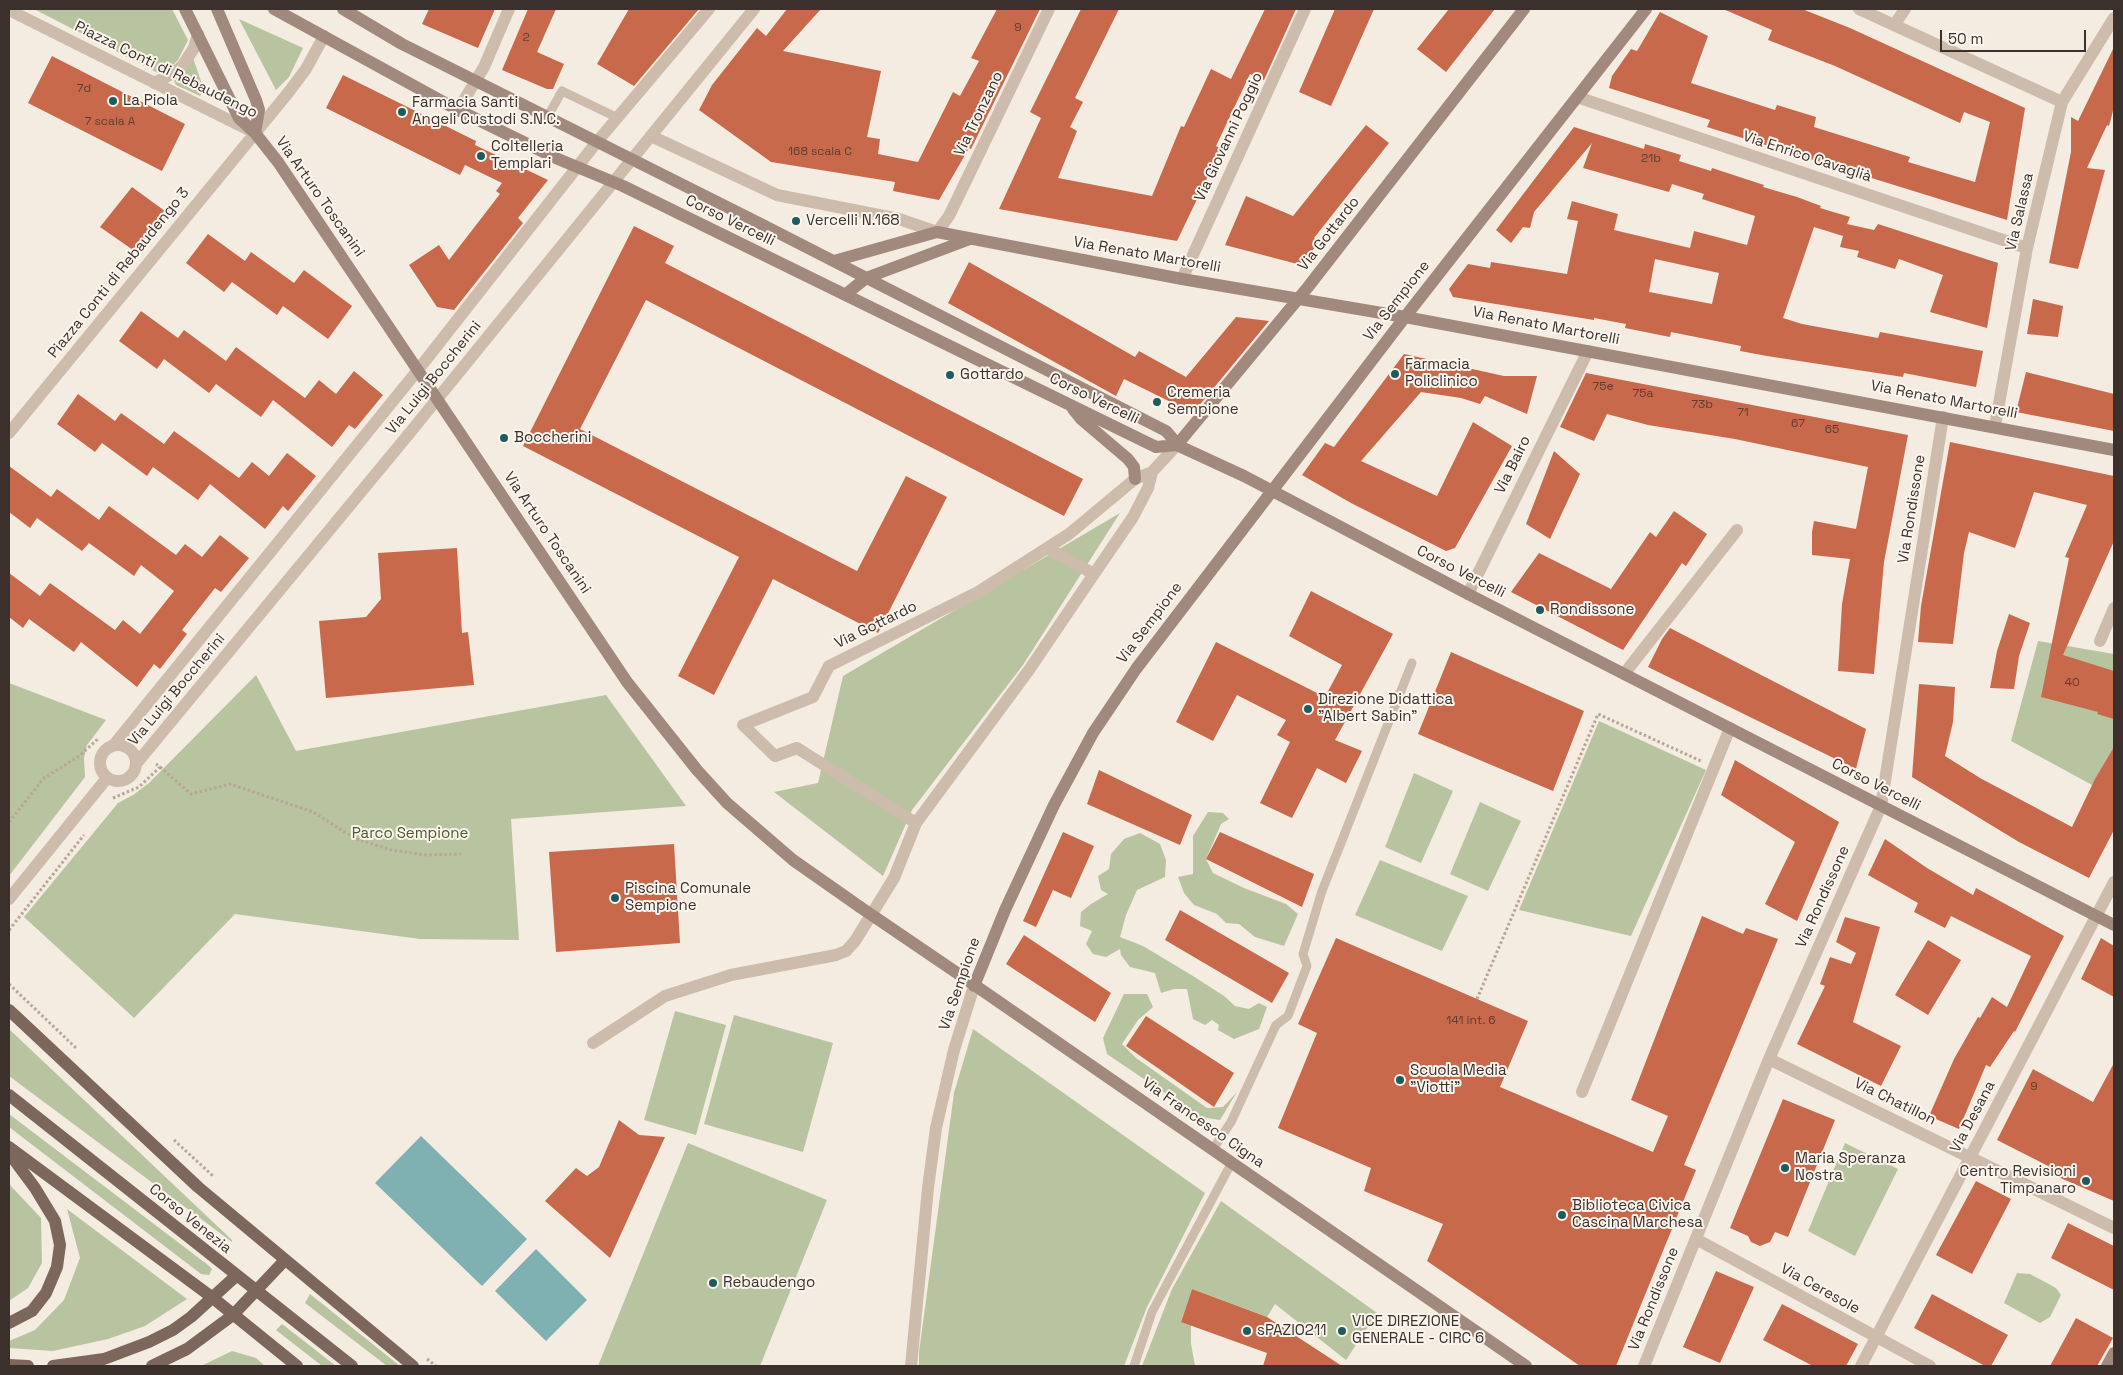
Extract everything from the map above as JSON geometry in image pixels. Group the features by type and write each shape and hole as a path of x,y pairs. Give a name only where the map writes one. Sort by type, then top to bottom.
{"main road":[{"path":"9,1010 198,1187 412,1366"},
{"name":"Corso Venezia","path":"9,1095 352,1366"},
{"path":"9,1147 234,1314 297,1366"},
{"path":"9,1153 35,1188 55,1221 60,1245 57,1268 46,1293 32,1311 9,1324"},
{"path":"152,1366 187,1349 234,1314 285,1260"},
{"path":"53,1366 104,1359 149,1342 173,1330 236,1276"},
{"path":"9,1365 28,1366"}],"street":[{"name":"Via Arturo Toscanini","path":"185,9 239,118 255,133 278,162 627,682 685,757 727,802 765,837 860,907"},
{"name":"Via Arturo Toscanini","path":"217,9 256,100 259,110 255,133"},
{"name":"Corso Vercelli","path":"274,9 458,110 576,168 614,182 1156,447 1178,445"},
{"name":"Corso Vercelli","path":"343,9 402,44 1166,432 1178,445 1271,490 1468,594 2114,925"},
{"path":"458,110 484,67 509,9"},
{"name":"Via Luigi Boccherini","path":"113,746 418,370 596,143 709,9"},
{"name":"Via Luigi Boccherini","path":"136,764 437,400 754,9"},
{"name":"Via Tronzano","path":"937,232 949,216 1049,9"},
{"name":"Via Giovanni Poggio","path":"1182,279 1306,9"},
{"name":"Via Gottardo","path":"916,823 797,748 775,756 743,725 813,696 829,666 978,592 1069,534 1135,479 1152,472 1178,445 1299,299 1524,9"},
{"name":"Via Sempione","path":"911,1366 928,1188 936,1128 952,1058 974,986 1005,910 1038,839 1090,739 1136,669 1271,490 1646,9"},
{"path":"1859,9 2062,102"},
{"path":"1895,24 1905,9"},
{"name":"Piazza Conti di Rebaudengo","path":"9,10 255,133 301,77 324,36"},
{"name":"Via Salassa","path":"1995,426 2027,248 2062,102 2114,18"},
{"path":"154,83 174,73 183,65 194,48 198,34"},
{"name":"Via Enrico Cavaglià","path":"1577,98 2027,248"},
{"name":"Piazza Conti di Rebaudengo 3","path":"9,433 255,133"},
{"name":"Via Renato Martorelli","path":"651,136 769,192 801,201 907,221 937,232 1182,279 1405,317 1995,426 2114,450"},
{"name":"Via Renato Martorelli","path":"834,262 937,232"},
{"path":"844,295 866,278 970,239"},
{"name":"Via Bairo","path":"1468,594 1588,351"},
{"path":"1070,405 1081,419 1128,459 1134,467 1135,479"},
{"name":"Via Rondissone","path":"1644,1366 1769,1059 1882,806 1943,417"},
{"name":"Via Gottardo","path":"593,1043 665,996 731,975 836,955 846,950 855,941 894,878 916,823 1029,670 1133,517 1148,488 1152,472"},
{"path":"1624,674 1736,530"},
{"path":"1048,548 1094,574"},
{"path":"2100,641 2114,608"},
{"path":"1582,1092 1730,728"},
{"path":"123,745 131,750 136,764 135,770 128,779 117,782 107,778 100,763 104,752 113,746 123,745"},
{"path":"9,899 107,778"},
{"name":"Via Desana","path":"1861,1366 2114,882"},
{"name":"Via Francesco Cigna","path":"860,907 1526,1366"},
{"name":"Via Chatillon","path":"1769,1059 2114,1228"},
{"name":"Via Ceresole","path":"1696,1239 1930,1366"},
{"path":"2107,1366 2114,1354"}],"lane":[{"path":"547,118 562,91 618,118"},
{"path":"1213,1149 1231,1122 1276,1025 1288,1016 1307,966 1303,954 1322,891 1412,663"},
{"path":"1134,1366 1152,1312 1232,1162"}],"path":[{"path":"1477,999 1598,714 1715,768"},
{"path":"9,822 44,778 79,756"},
{"path":"160,767 191,794 230,784 312,812 354,838 391,850 426,855 461,854"},
{"path":"107,806 113,798"},
{"path":"9,930 88,829"},
{"path":"9,984 78,1050"},
{"path":"170,1136 220,1182"},
{"path":"422,1354 436,1366"}],"green space":[{"path":"34,9 172,9 188,40 178,60 172,66 158,73"},
{"path":"239,19 303,48 289,77 276,90"},
{"path":"193,58 204,90 200,96 176,85 174,81 174,78"},
{"path":"1120,513 1023,665 912,810 883,876 774,792 818,783 843,676"},
{"path":"2038,641 2114,654 2114,761 2112,761 2094,786 2011,741"},
{"name":"Parco Sempione","path":"256,675 296,751 606,695 686,806 511,819 519,940 420,939 235,914 134,1018 24,917 118,803 149,783"},
{"path":"9,683 106,720 87,745 84,758 85,777 9,876"},
{"path":"1599,721 1706,770 1631,936 1519,910"},
{"path":"1414,773 1453,791 1421,863 1385,847"},
{"path":"1480,802 1521,821 1488,891 1450,874"},
{"path":"1208,812 1223,813 1229,819 1221,824 1206,859 1213,873 1244,888 1286,904 1298,914 1284,946 1255,937 1239,924 1226,923 1217,914 1194,905 1184,893 1178,877 1193,874 1193,836"},
{"path":"1140,833 1160,844 1166,860 1165,877 1137,890 1126,915 1120,937 1143,946 1193,976 1224,996 1235,1006 1249,1009 1259,1003 1267,1007 1259,1029 1234,1039 1218,1030 1219,1025 1212,1020 1205,1025 1193,1019 1187,989 1174,989 1161,993 1155,973 1130,967 1121,955 1120,949 1106,957 1093,954 1086,944 1092,931 1080,926 1081,912 1108,894 1101,890 1098,876 1109,869 1111,854 1124,839"},
{"path":"1380,860 1468,896 1442,951 1355,915"},
{"path":"1124,994 1147,994 1153,1007 1138,1020 1122,1044 1136,1058 1207,1108 1223,1107 1237,1092 1220,1120 1200,1117 1107,1054 1103,1038"},
{"path":"675,1011 726,1025 696,1135 644,1120"},
{"path":"734,1015 833,1043 803,1152 704,1124"},
{"path":"9,1029 232,1240 232,1242 9,1076"},
{"path":"973,1029 1205,1193 1147,1307 1124,1366 919,1366 919,1352 954,1093"},
{"path":"9,1114 208,1265 212,1269 209,1275 201,1274 9,1127"},
{"name":"Rebaudengo","path":"688,1143 827,1200 760,1366 598,1366"},
{"path":"1845,1143 1898,1169 1855,1256 1808,1231"},
{"path":"9,1184 41,1218 42,1263 28,1288 9,1301"},
{"path":"1221,1201 1377,1313 1346,1360 1275,1304 1267,1317 1192,1289 1181,1321 1191,1325 1191,1344 1195,1366 1142,1366 1172,1289"},
{"path":"67,1209 187,1299 145,1326 108,1339 53,1351 9,1348 9,1341 35,1330 64,1300 80,1258"},
{"path":"2017,1273 2030,1274 2056,1288 2061,1295 2050,1317 2040,1323 2004,1303"},
{"path":"310,1294 400,1366 387,1366 305,1303"},
{"path":"282,1324 336,1366 322,1366 276,1330"},
{"path":"232,1351 256,1358 265,1366 201,1366"}],"water":[{"path":"421,1136 527,1239 482,1286 375,1183"},
{"path":"536,1249 587,1300 546,1341 495,1291"}],"building":[{"path":"429,9 495,9 478,48 422,24"},
{"path":"528,9 556,9 537,52 564,64 553,89 547,89 502,70"},
{"path":"629,9 699,9 634,86 597,64"},
{"path":"787,9 821,9 783,51 881,71 867,137 880,139 878,154 918,162 953,92 960,96 979,61 971,58 997,9 1040,9 971,149 969,148 939,200 893,191 895,182 771,162 699,110 712,85 757,28 766,36"},
{"path":"1081,9 1119,9 1075,98 1083,102 1070,127 1077,131 1058,178 1152,196 1181,126 1184,127 1211,69 1231,79 1265,9 1296,9 1264,80 1250,74 1216,146 1221,149 1177,241 999,209 1041,118 1030,112"},
{"path":"1335,9 1374,9 1331,106 1299,92"},
{"path":"1449,9 1495,9 1446,72 1417,49"},
{"path":"1723,9 1802,9 1850,28 2025,108 2007,220 1707,127 1710,120 1609,88 1612,76 1631,49 1637,51 1660,12 1708,36 1691,83 1775,110 1777,105 1816,117 1814,127 1910,157 1908,162 1975,182 1990,122 1964,112 1960,123 1835,66 1768,40 1772,30"},
{"path":"2114,47 2114,107 2109,126 2107,125 2087,168 2105,170 2078,269 2049,263 2071,152 2071,117 2078,121"},
{"path":"52,56 185,124 162,171 28,103"},
{"path":"343,75 476,141 475,145 548,180 518,218 523,223 454,310 437,307 409,265 439,245 449,260 500,194 496,191 502,183 465,165 460,175 326,108"},
{"path":"1366,125 1389,143 1314,238 1319,242 1301,265 1225,245 1246,196 1293,216"},
{"path":"1574,127 1644,149 1645,144 1681,155 1679,161 1711,171 1712,168 1764,185 1763,187 1797,197 1821,206 1820,208 1850,217 1847,224 1874,230 1878,224 1998,263 1987,328 1930,312 1943,275 1899,259 1895,269 1857,257 1859,251 1840,247 1843,236 1814,227 1783,318 1802,324 1878,338 1880,332 1983,351 1976,387 1904,373 1903,377 1767,356 1740,351 1741,346 1671,332 1670,337 1625,328 1626,324 1594,318 1594,320 1453,297 1449,289 1468,264 1490,268 1491,262 1567,274 1578,221 1567,219 1572,201 1618,214 1614,230 1690,248 1694,231 1747,245 1755,216 1702,199 1704,194 1672,184 1669,192 1583,168 1592,143 1534,212 1530,228 1523,227 1511,243 1496,230","holes":["1655,259 1719,273 1712,304 1649,292"]},
{"path":"132,187 169,214 133,250 100,227"},
{"path":"634,226 674,246 665,263 1083,479 1064,516 646,300 580,429 857,571 906,476 947,497 878,633 773,579 714,695 678,676 739,557 523,446"},
{"path":"208,234 245,261 251,252 294,283 304,270 352,306 328,339 283,306 277,315 232,282 224,292 186,263"},
{"path":"969,262 1135,357 1139,351 1186,377 1236,317 1269,321 1193,413 1124,379 1116,396 948,303"},
{"path":"2033,299 2063,306 2058,337 2027,334"},
{"path":"141,311 178,338 184,330 226,361 236,347 305,398 319,380 336,394 354,371 383,395 355,429 349,425 332,447 273,400 261,417 216,384 209,393 164,359 157,369 119,341"},
{"path":"1404,354 1504,376 1537,376 1527,414 1485,396 1480,404 1461,398 1421,392 1361,461 1437,496 1473,422 1512,446 1455,548 1446,551 1351,503 1302,475 1325,443 1334,447"},
{"path":"2026,372 2114,394 2114,431 2016,412"},
{"path":"1586,373 1908,435 1884,562 1874,674 1838,671 1842,604 1850,559 1812,555 1814,521 1856,529 1868,467 1735,439 1648,425 1607,414 1594,441 1560,427"},
{"path":"78,394 115,421 121,413 164,444 174,431 239,478 252,462 269,476 287,453 316,476 288,511 283,506 265,529 210,484 198,500 153,467 147,476 102,443 95,452 57,424"},
{"path":"1950,442 2114,476 2114,541 2063,655 2114,671 2114,719 2097,714 2098,712 2041,697 2069,558 2065,557 2087,505 2034,492 2015,548 1969,532 1964,553 1953,644 1918,642 1921,606"},
{"path":"1554,451 1580,474 1550,539 1526,524"},
{"path":"9,466 51,497 57,489 99,520 109,506 176,555 185,544 202,557 220,535 249,558 221,592 215,588 182,630 187,634 160,669 154,664 137,687 81,642 74,652 29,619 23,628 9,617 9,573 40,596 50,583 115,630 123,620 140,634 174,591 141,565 134,576 89,543 82,551 37,518 30,528 9,512"},
{"path":"1674,511 1707,534 1686,566 1682,563 1623,650 1511,592 1539,553 1611,589 1650,532 1656,537"},
{"path":"457,548 462,633 468,632 474,685 326,698 319,621 366,617 381,599 378,553"},
{"name":"Direzione Didattica \"Albert Sabin\"","path":"1311,591 1393,634 1335,740 1362,751 1346,783 1317,768 1292,818 1260,803 1290,742 1277,735 1286,720 1237,695 1213,741 1176,722 1216,642 1325,697 1342,665 1289,636"},
{"path":"2009,614 2030,623 2019,656 2014,689 1990,688 1997,651"},
{"path":"1670,628 1866,729 1856,769 1648,667 1662,639"},
{"path":"1451,652 1584,711 1553,791 1418,734"},
{"path":"1919,684 1955,687 1953,722 1945,756 1980,778 2072,827 2095,779 2114,747 2114,830 2089,878 2019,842 1912,777"},
{"path":"1735,760 1839,822 1797,921 1765,904 1795,842 1721,795"},
{"path":"1099,770 1192,815 1180,845 1087,804"},
{"path":"1063,832 1094,846 1071,898 1053,890 1036,927 1023,921"},
{"path":"1220,832 1314,874 1302,907 1206,859"},
{"path":"1885,839 1927,868 1973,895 1976,888 2064,936 2015,1032 1990,1067 1986,1065 1959,1129 1929,1116 1954,1059 1978,1017 1980,1018 1992,997 2007,1007 2031,956 1951,916 1945,928 1914,912 1918,903 1868,875"},
{"name":"Piscina Comunale Sempione","path":"674,844 680,943 556,952 549,852"},
{"path":"1180,910 1289,973 1272,1003 1165,940"},
{"path":"1702,916 1743,934 1746,928 1778,939 1684,1165 1696,1170 1616,1366 1580,1366 1427,1261 1443,1224 1364,1191 1371,1168 1278,1128 1317,1033 1298,1024 1336,938 1528,1021 1500,1087 1653,1152 1668,1116 1631,1100"},
{"path":"1845,917 1880,927 1853,1022 1901,1046 1881,1086 1797,1044 1825,986 1820,984 1830,957 1851,964 1856,953 1836,942"},
{"path":"1024,935 1111,993 1095,1022 1006,964"},
{"path":"2101,938 2114,946 2114,997 2081,979"},
{"path":"1928,940 1961,960 1928,1015 1895,995"},
{"path":"1146,1016 1234,1073 1214,1107 1126,1046"},
{"path":"2114,1063 2114,1201 2051,1174 2054,1169 1997,1140 2033,1069 2093,1102"},
{"name":"Maria Speranza Nostra","path":"1783,1099 1835,1120 1788,1237 1775,1232 1770,1242 1760,1246 1751,1242 1748,1236 1730,1228"},
{"path":"619,1120 639,1135 665,1137 610,1258 545,1201 576,1168 587,1176 599,1167"},
{"path":"1976,1181 2011,1199 1972,1274 1936,1255"},
{"path":"2068,1223 2114,1246 2114,1290 2051,1258"},
{"path":"1716,1271 1754,1287 1720,1363 1683,1347"},
{"name":"sPAZIO211","path":"1192,1289 1267,1317 1342,1366 1263,1366 1267,1353 1181,1322"},
{"path":"1932,1294 2008,1335 1991,1366 1985,1366 1914,1328"},
{"path":"1782,1304 1858,1344 1846,1366 1813,1366 1763,1340"},
{"path":"2076,1318 2113,1338 2097,1366 2050,1366"}],"place":[{"name":"La Piola","path":"113,101"},
{"name":"Farmacia Santi Angeli Custodi S.N.C.","path":"402,112"},
{"name":"Coltelleria Templari","path":"481,156"},
{"name":"Vercelli N.168","path":"796,221"},
{"name":"Farmacia Policlinico","path":"1395,374"},
{"name":"Gottardo","path":"950,375"},
{"name":"Cremeria Sempione","path":"1157,402"},
{"name":"Boccherini","path":"504,438"},
{"name":"Rondissone","path":"1540,610"},
{"name":"Direzione Didattica \"Albert Sabin\"","path":"1308,709"},
{"name":"Piscina Comunale Sempione","path":"615,898"},
{"name":"Scuola Media \"Viotti\"","path":"1400,1080"},
{"name":"Maria Speranza Nostra","path":"1785,1168"},
{"name":"Centro Revisioni Timpanaro","path":"2086,1181"},
{"name":"Biblioteca Civica Cascina Marchesa","path":"1562,1215"},
{"name":"Rebaudengo","path":"713,1283"},
{"name":"sPAZIO211","path":"1247,1331"},
{"name":"VICE DIREZIONE GENERALE - CIRC 6","path":"1342,1331"}]}
